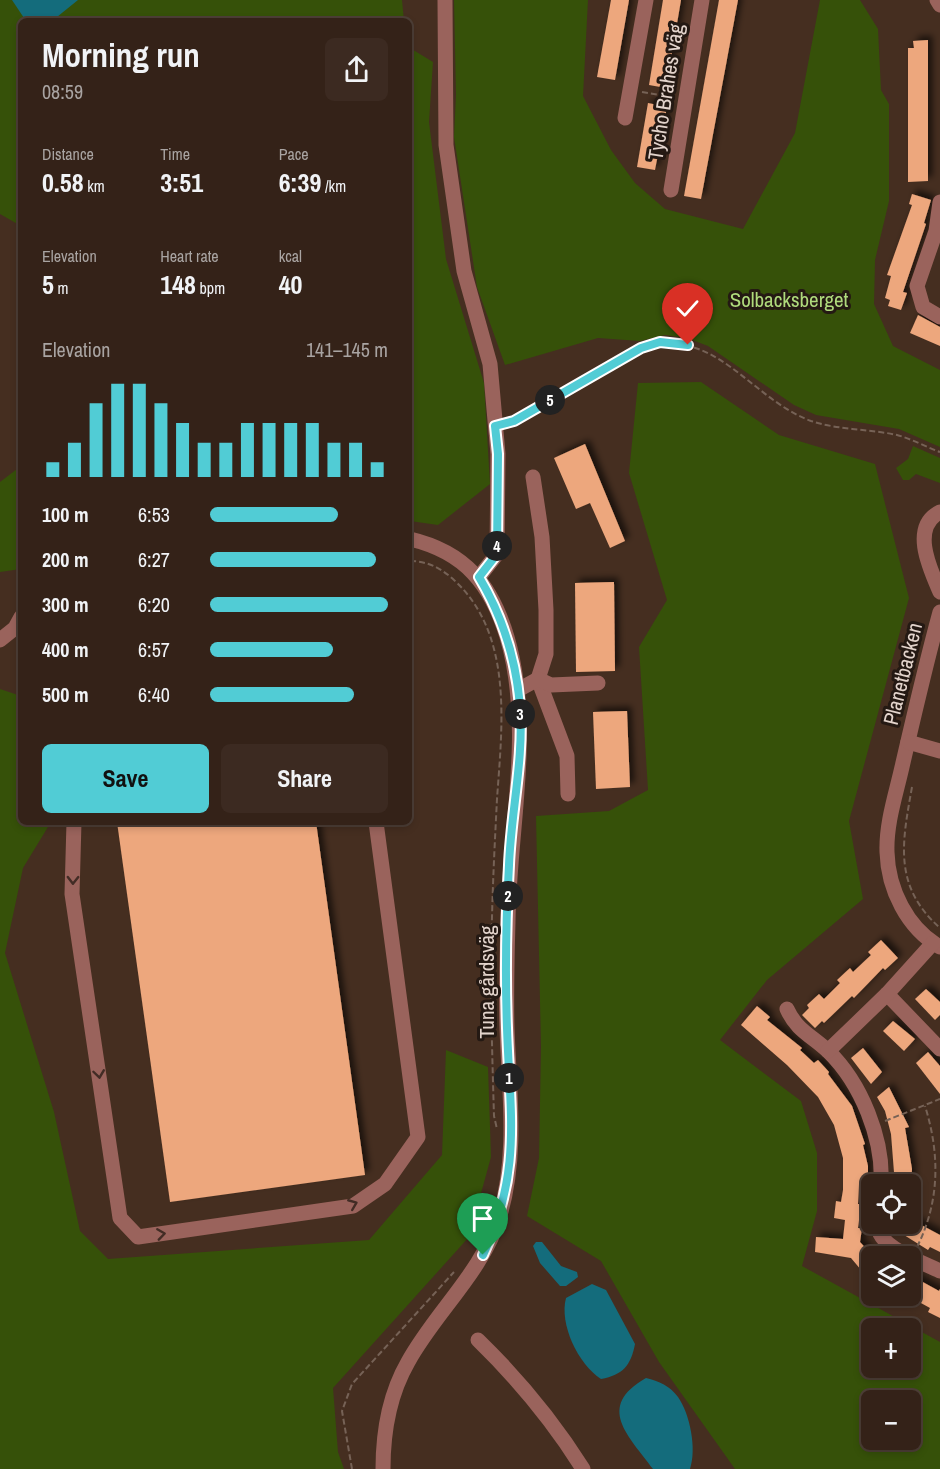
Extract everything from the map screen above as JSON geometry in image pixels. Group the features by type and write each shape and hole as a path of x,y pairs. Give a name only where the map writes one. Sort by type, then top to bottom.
{"street":[{"path":"445,0 447,156 464,271 490,364 498,454 497,554 479,577"},
{"name":"Tycho Brahes väg","path":"625,118 646,0"},
{"name":"Tycho Brahes väg","path":"671,190 702,0"},
{"path":"937,0 940,5"},
{"path":"940,202 936,231 917,286 923,307 940,317"},
{"path":"533,477 542,537 546,610 546,654 538,679 567,756 568,794"},
{"path":"940,512 929,519 924,534 931,570 940,592"},
{"name":"Tuna gårdsväg","path":"382,1469 383,1437 398,1381 409,1360 483,1255 499,1219 509,1178 512,1144 507,1025 507,923 509,863 520,736 518,690 507,636 491,597 479,577 444,550 412,539"},
{"name":"Planetbacken","path":"937,945 910,921 893,889 889,870 887,834 940,615"},
{"path":"0,640 15,628 18,622"},
{"path":"538,679 551,685 598,683"},
{"path":"518,690 538,679"},
{"name":"Planetbacken","path":"908,742 940,751"},
{"path":"74,825 72,894 118,1207 120,1218 138,1237 353,1206 386,1184 418,1137 376,825"},
{"path":"828,1051 937,945"},
{"path":"887,994 940,1049"},
{"path":"787,1009 792,1020 812,1041 828,1051 859,1093 874,1126 882,1174"},
{"path":"921,1262 940,1271"},
{"path":"478,1340 523,1384 556,1426 583,1469"}],"path":[{"path":"631,91 686,99"},
{"path":"495,426 514,421 641,348 660,342 677,342 701,350 720,360 788,409 812,421 899,436 940,452"},
{"path":"412,561 428,562 446,573 468,595 480,614 490,641 502,687 504,724 494,859 491,950 494,1116 498,1133"},
{"path":"913,783 902,859 916,900 940,928"},
{"path":"874,1126 940,1099"},
{"path":"918,1246 928,1225 938,1173 933,1126 925,1106"},
{"path":"352,1469 342,1411 352,1384 457,1269"}],"green space":[{"path":"0,0 402,0 404,18 18,18 18,224 0,214"},
{"name":"Solbacksberget","path":"454,0 588,0 583,96 611,150 635,183 665,209 743,229 795,133 820,0 860,0 878,29 881,90 889,104 889,201 875,260 874,304 893,346 940,370 940,447 899,429 816,415 794,405 708,346 687,338 665,335 640,341 598,338 505,365 477,287 454,137 456,95"},
{"path":"412,49 433,62 429,122 446,259 484,383 490,484 438,525 412,521"},
{"path":"701,382 779,435 875,464 909,598 849,821 863,899 767,980 720,1040 801,1101 817,1153 817,1211 802,1266 861,1298 861,1306 875,1306 896,1318 861,1318 861,1378 921,1378 921,1332 940,1342 940,1469 735,1469 659,1362 601,1261 527,1216 539,1158 541,1047 536,816 609,811 648,790 639,647 667,600 629,473 638,383"},
{"path":"913,446 940,458 940,483 916,474 909,480 903,480 896,468 908,459"},
{"path":"18,468 18,569 0,572 0,482"},
{"path":"0,689 18,695 18,825 49,825 23,868 5,953 54,1112 80,1231 108,1259 369,1240 442,1155 446,1050 488,1067 491,1157 469,1237 333,1388 338,1452 344,1469 0,1469"}],"water":[{"path":"12,0 78,0 56,18 24,18"},
{"path":"536,1242 542,1242 561,1266 577,1272 578,1277 566,1286 560,1286 540,1263 533,1246"},
{"path":"592,1284 606,1290 635,1344 625,1368 615,1375 601,1379 578,1354 565,1320 566,1298"},
{"path":"646,1378 668,1387 682,1404 691,1432 693,1452 690,1469 653,1469 621,1422 619,1411 622,1400 631,1389"}],"building":[{"path":"611,0 629,0 615,80 597,77"},
{"path":"663,0 681,0 666,88 649,85"},
{"path":"719,0 738,0 701,199 684,196"},
{"path":"928,40 928,181 908,182 908,48 914,48 913,41"},
{"path":"648,103 667,107 655,170 637,167"},
{"path":"912,194 931,200 924,223 926,224 903,292 907,293 901,310 888,306 890,300 885,298 891,276 887,275 912,205 909,204"},
{"path":"918,315 940,327 940,346 910,333"},
{"path":"585,444 625,541 610,548 590,503 576,509 554,458"},
{"path":"614,582 615,671 576,672 575,583"},
{"path":"627,711 630,787 596,789 593,712"},
{"path":"117,825 316,825 365,1175 170,1202"},
{"path":"881,940 898,958 885,970 883,968 854,998 852,996 824,1023 822,1021 815,1028 802,1015 809,1008 807,1005 819,994 824,999 840,983 837,980 850,968 853,972 871,955 868,952"},
{"path":"926,989 940,1002 940,1015 935,1020 915,999"},
{"path":"757,1006 770,1017 767,1020 802,1048 800,1050 814,1063 818,1060 852,1106 865,1144 863,1145 868,1166 868,1174 861,1174 861,1184 859,1184 858,1204 861,1204 858,1228 861,1228 860,1242 864,1246 861,1246 861,1270 851,1258 815,1252 816,1237 843,1239 845,1220 834,1218 836,1201 841,1202 843,1190 843,1158 834,1125 818,1097 787,1065 741,1025"},
{"path":"893,1021 915,1039 904,1051 883,1031"},
{"path":"863,1048 882,1072 871,1084 851,1058"},
{"path":"928,1052 940,1066 940,1094 916,1063"},
{"path":"889,1087 909,1127 905,1128 912,1174 894,1174 891,1134 885,1111 877,1097"},
{"path":"921,1225 940,1235 940,1252 930,1247 928,1250 902,1234 921,1234"},
{"path":"921,1281 939,1291 940,1289 940,1318 928,1312 930,1308 921,1303"}],"route":[{"path":"483,1255 499,1219 509,1178 512,1144 507,1025 507,923 509,863 520,736 518,690 507,636 491,597 479,577 491,565 497,554 498,454 495,426 514,421 641,348 660,342 677,342 688,345"}]}
